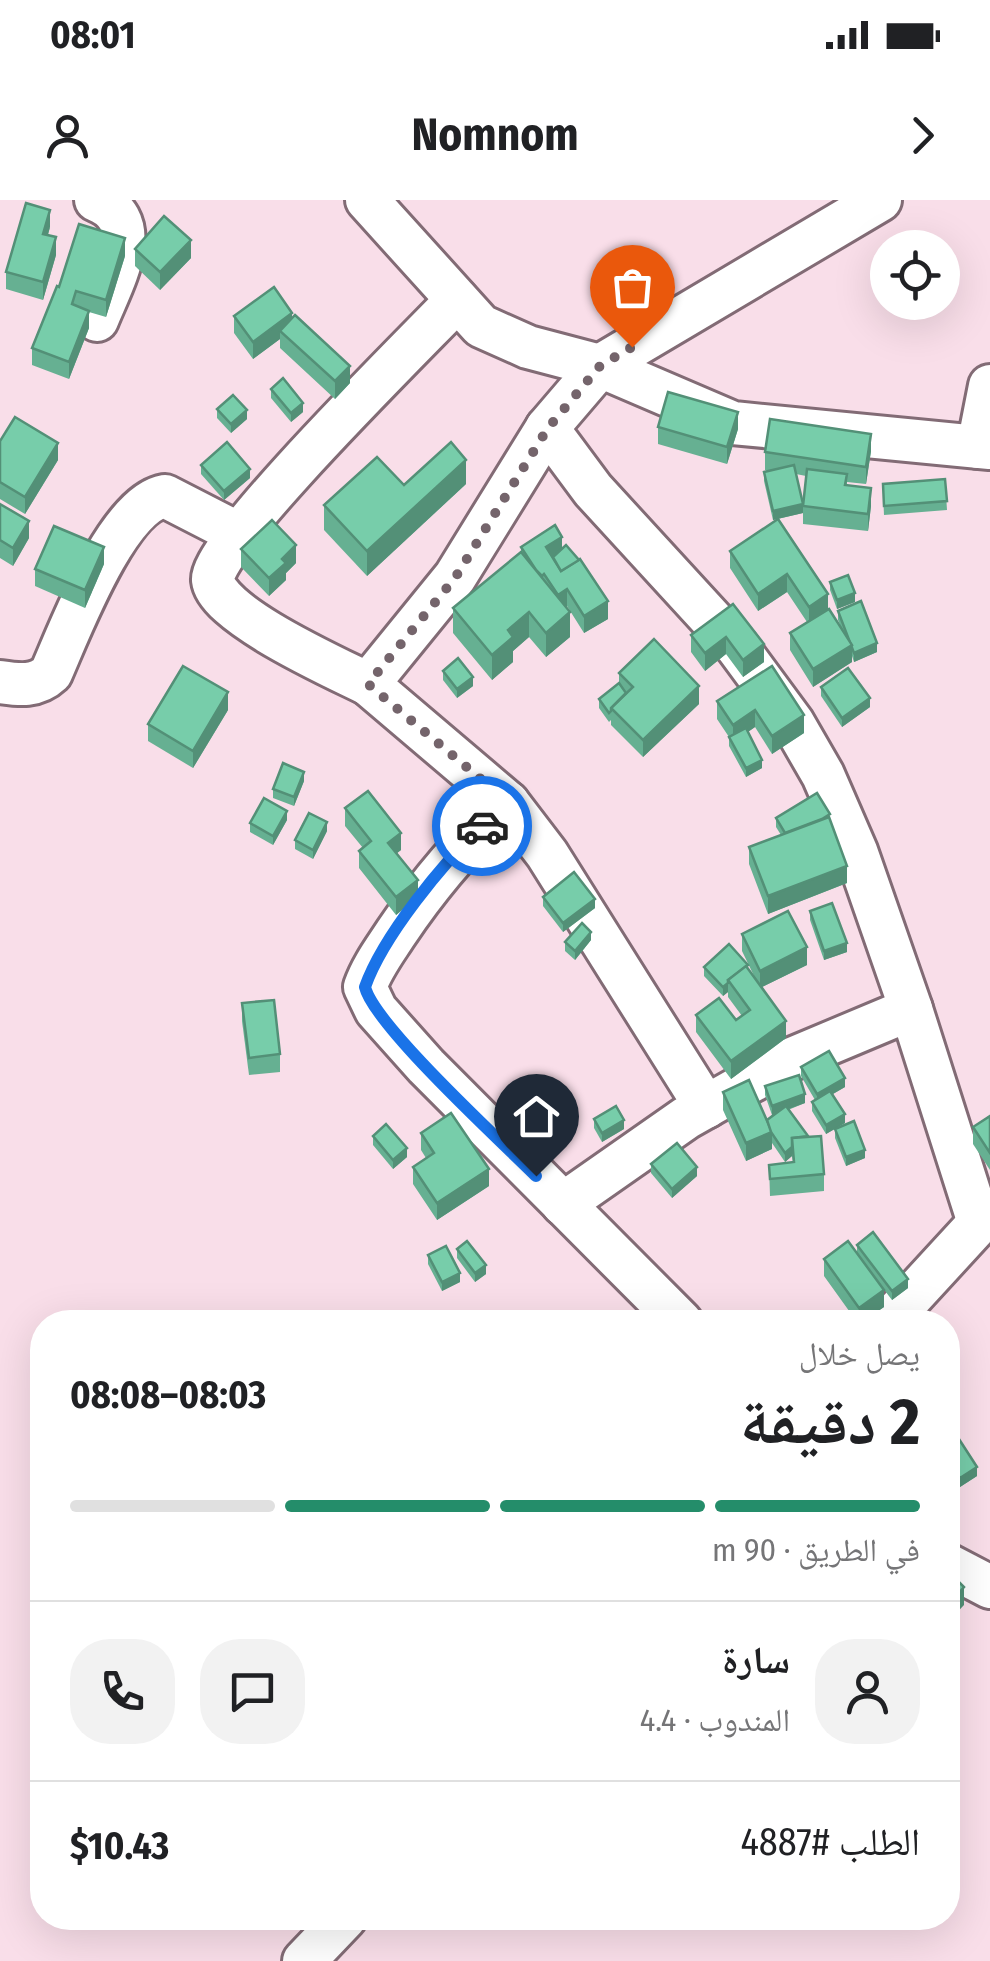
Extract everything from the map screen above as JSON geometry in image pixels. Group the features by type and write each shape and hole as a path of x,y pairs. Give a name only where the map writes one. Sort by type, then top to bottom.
{"street":[{"path":"96,200 115,210 124,224 125,235 119,264 97,320"},
{"path":"367,200 481,326 528,347 600,366 733,423 984,447 990,386"},
{"path":"368,684 455,578 548,428 600,366 880,200"},
{"path":"457,300 263,503 214,570 213,580 224,600 263,630 368,684 508,802 547,854 706,1106"},
{"path":"548,428 593,490 737,647 793,723 823,775 856,851 984,1220 899,1310"},
{"path":"0,682 32,684 51,673 96,574 136,512 151,500 165,496 239,534"},
{"path":"508,802 460,847 418,901 375,965 365,987 376,1010 426,1066 669,1310"},
{"path":"563,1204 706,1106 786,1060 911,1008"},
{"path":"960,1571 990,1587"},
{"path":"304,1961 334,1930"}],"building":[{"path":"26,203 50,210 43,234 56,237 43,282 6,272"},
{"path":"164,216 191,240 160,272 135,249"},
{"path":"79,224 125,238 106,300 76,291 72,304 89,311 69,362 32,348 59,287"},
{"path":"274,287 292,313 253,342 234,316"},
{"path":"295,315 350,366 335,381 280,331"},
{"path":"283,378 303,403 291,413 271,389"},
{"path":"668,392 738,412 727,447 658,427"},
{"path":"233,395 247,410 231,424 217,409"},
{"path":"15,417 58,443 25,497 0,482 0,441"},
{"path":"770,419 871,434 866,467 765,452"},
{"path":"227,442 250,469 224,491 201,465"},
{"path":"451,442 466,460 367,551 324,505 377,457 404,485"},
{"path":"794,465 803,504 773,511 764,472"},
{"path":"807,469 847,474 845,485 871,488 868,514 803,506"},
{"path":"945,479 947,501 884,506 883,484"},
{"path":"0,504 29,521 13,548 0,540"},
{"path":"778,519 828,594 809,607 787,574 758,594 730,551"},
{"path":"272,520 296,545 282,559 286,563 269,578 241,549"},
{"path":"555,525 562,537 546,547 561,571 580,559 608,601 584,616 567,589 558,595 521,547"},
{"path":"54,526 104,547 85,590 35,569"},
{"path":"566,545 579,560 561,571 553,557"},
{"path":"521,552 570,612 546,633 529,612 508,630 513,637 492,655 453,608"},
{"path":"848,575 855,593 837,600 830,582"},
{"path":"861,601 877,643 854,653 838,611"},
{"path":"733,604 764,644 743,660 726,637 705,653 691,635"},
{"path":"829,609 852,645 813,669 790,633"},
{"path":"654,639 699,686 643,740 611,708 633,687 619,673"},
{"path":"458,658 473,677 457,689 443,671"},
{"path":"183,666 228,692 193,751 148,724"},
{"path":"772,666 804,715 772,736 755,710 733,725 717,701"},
{"path":"848,668 870,698 842,718 821,687"},
{"path":"619,683 626,693 609,713 599,699"},
{"path":"746,728 762,760 746,768 729,737"},
{"path":"283,763 304,772 294,797 273,789"},
{"path":"368,791 401,833 388,843 418,880 396,897 359,851 371,841 345,808"},
{"path":"817,793 830,814 785,833 776,818"},
{"path":"264,798 287,811 273,836 250,823"},
{"path":"309,813 327,822 313,850 295,840"},
{"path":"829,817 847,866 768,896 749,847"},
{"path":"574,872 595,899 563,923 543,897"},
{"path":"832,903 847,943 824,951 810,911"},
{"path":"788,911 807,947 760,971 742,934"},
{"path":"582,923 591,932 575,951 565,942"},
{"path":"729,944 748,965 723,987 704,967"},
{"path":"746,966 786,1021 731,1061 696,1015 719,998 736,1020 750,1010 728,980"},
{"path":"274,1000 280,1054 249,1058 242,1003"},
{"path":"829,1051 845,1078 817,1094 801,1067"},
{"path":"799,1075 805,1094 772,1106 765,1086"},
{"path":"749,1080 772,1132 746,1143 723,1092"},
{"path":"830,1091 845,1114 826,1125 812,1102"},
{"path":"616,1106 624,1120 602,1133 594,1119"},
{"path":"786,1106 808,1136 792,1138 792,1147 785,1153 767,1120"},
{"path":"451,1113 489,1169 437,1203 413,1167 434,1153 421,1133"},
{"path":"990,1116 990,1153 973,1127"},
{"path":"854,1121 865,1150 846,1157 835,1129"},
{"path":"386,1124 407,1148 393,1160 373,1136"},
{"path":"821,1136 824,1174 770,1179 769,1165 794,1162 792,1138"},
{"path":"677,1143 697,1167 672,1189 651,1164"},
{"path":"873,1232 908,1279 892,1291 857,1245"},
{"path":"467,1241 486,1265 475,1273 457,1249"},
{"path":"848,1241 884,1290 859,1308 824,1259"},
{"path":"446,1246 460,1273 442,1282 428,1255"},
{"path":"960,1441 977,1467 960,1478"}],"way so far":[{"path":"482,826 508,802 368,684 455,578 548,428 600,366 632,347"}],"route":[{"path":"482,826 460,847 418,901 375,965 365,987 376,1010 426,1066 536,1176"}]}
